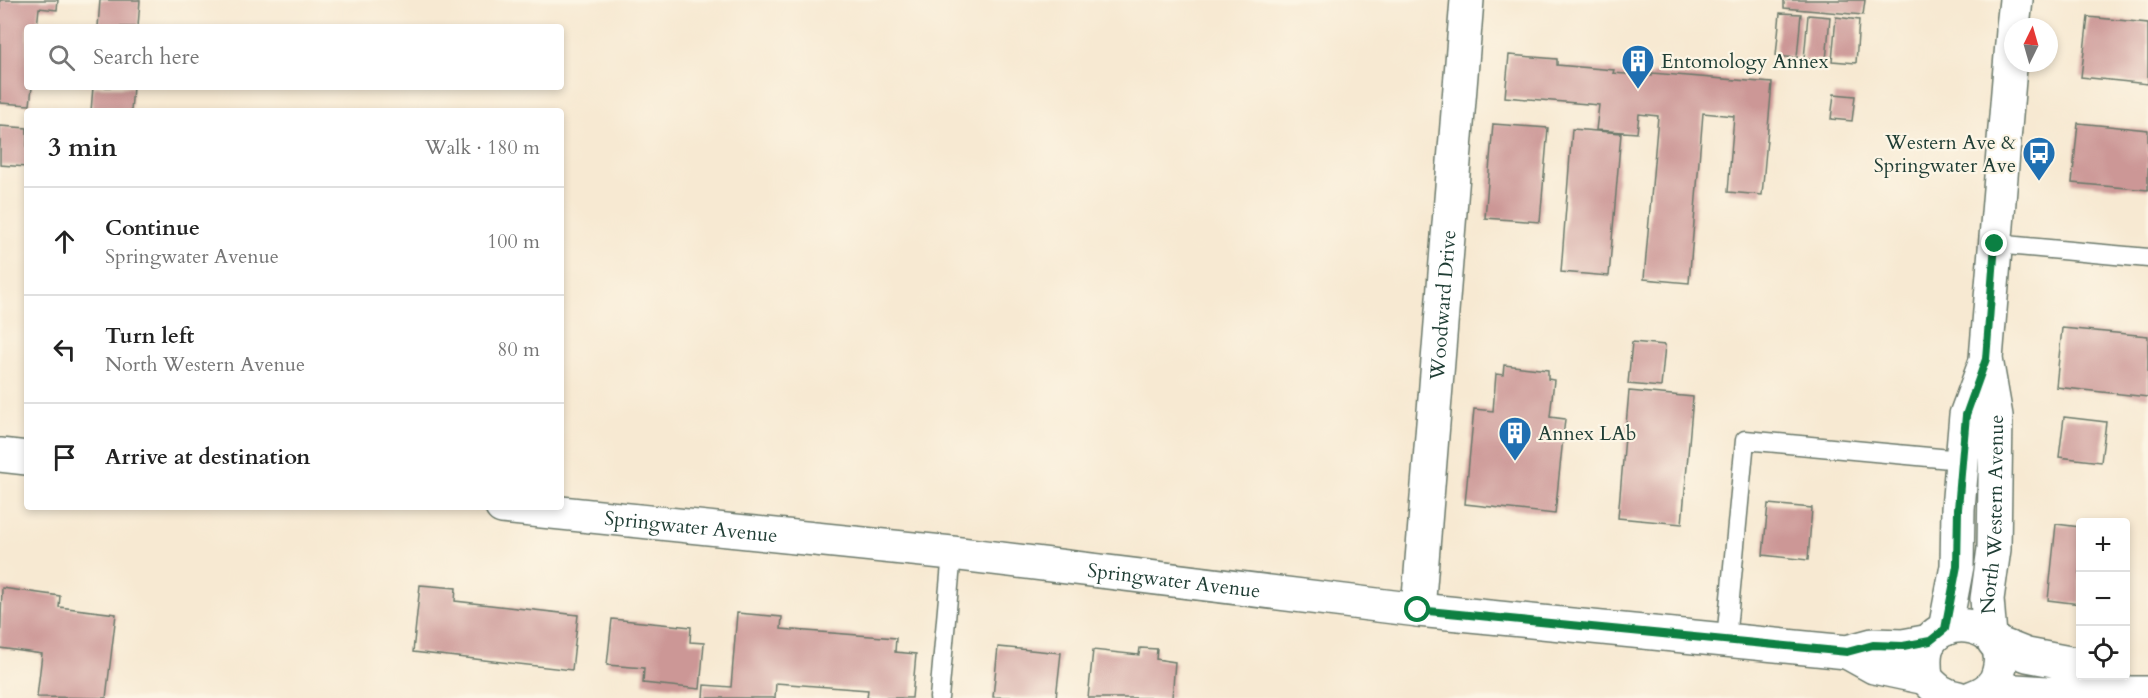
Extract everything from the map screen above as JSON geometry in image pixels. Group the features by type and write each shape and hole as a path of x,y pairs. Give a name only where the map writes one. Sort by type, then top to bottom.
{"street":[{"name":"Woodward Drive","path":"1418,610 1467,0"},
{"name":"North Western Avenue","path":"2014,18 2016,0"},
{"name":"North Western Avenue","path":"1992,639 1987,599 1994,549 1996,416 1986,359 2009,72"},
{"name":"North Western Avenue","path":"1937,635 1970,625 1980,628 1992,639 2001,656 1997,679 1959,693 1926,650 1937,635 1957,566 1958,509 1966,415 1986,359"},
{"path":"0,455 24,458"},
{"name":"Springwater Avenue","path":"531,510 952,553 1418,610 1847,652 1873,645 1903,646 1937,635"},
{"path":"1992,639 2027,655 2076,664"},
{"name":"Springwater Avenue","path":"1847,652 1874,667 1959,693 1999,690 2123,695 2148,693"},
{"path":"2130,674 2148,678"}],"lane":[{"path":"1995,244 2148,258"},
{"path":"1726,640 1745,440 1961,460"},
{"path":"939,698 952,553"}],"building":[{"path":"0,0 58,0 57,10 39,8 37,24 24,24 24,90 32,90 30,105 0,103"},
{"path":"100,0 140,0 138,24 98,24"},
{"path":"1784,0 1865,0 1863,15 1784,8"},
{"path":"1780,13 1801,14 1797,58 1776,56"},
{"path":"1808,15 1830,17 1826,61 1804,59"},
{"path":"1836,17 1859,20 1856,63 1832,61"},
{"path":"2088,17 2148,23 2148,84 2081,77"},
{"path":"1509,55 1557,59 1557,65 1614,70 1613,73 1652,76 1652,73 1772,83 1762,195 1728,192 1734,116 1703,113 1689,283 1644,279 1658,116 1639,114 1637,133 1596,130 1599,105 1505,97"},
{"path":"93,90 133,90 131,108 91,108"},
{"path":"1834,94 1855,96 1852,121 1831,119"},
{"path":"2078,123 2148,130 2148,190 2072,183"},
{"path":"1493,124 1548,128 1540,222 1485,218"},
{"path":"0,126 24,128 24,167 0,165"},
{"path":"1572,129 1621,133 1609,276 1561,272"},
{"path":"2062,328 2148,336 2148,397 2056,387"},
{"path":"1632,342 1665,345 1661,387 1628,384"},
{"name":"Annex LAb","path":"1504,365 1548,370 1548,379 1554,380 1550,417 1565,419 1555,514 1465,504 1474,409 1493,411 1496,374 1503,375"},
{"path":"1629,391 1693,397 1682,524 1618,518"},
{"path":"2064,417 2106,422 2101,462 2059,457"},
{"path":"1768,504 1812,508 1808,560 1763,555"},
{"path":"2056,524 2076,526 2076,604 2048,600"},
{"path":"420,585 456,588 455,601 578,615 572,670 413,652"},
{"path":"2,588 60,596 59,607 116,614 106,698 37,697 42,654 0,648"},
{"path":"737,613 782,617 781,629 896,638 895,652 916,654 912,698 867,698 868,690 776,683 775,698 703,698 704,685 731,687"},
{"path":"612,619 691,627 690,642 704,643 700,689 643,683 644,668 607,665"},
{"path":"998,647 1061,653 1056,698 993,697"},
{"path":"1140,648 1157,649 1156,659 1175,662 1172,698 1088,698 1093,650 1139,655"}],"place":[{"name":"Entomology Annex","path":"1638,90"},
{"name":"Western Ave & Springwater Ave","path":"2039,182"},
{"name":"Annex LAb","path":"1515,462"}],"route":[{"path":"1418,610 1847,652 1873,645 1903,646 1930,641 1945,629 1955,579 1961,460 1966,415 1986,359 1995,244"}]}
